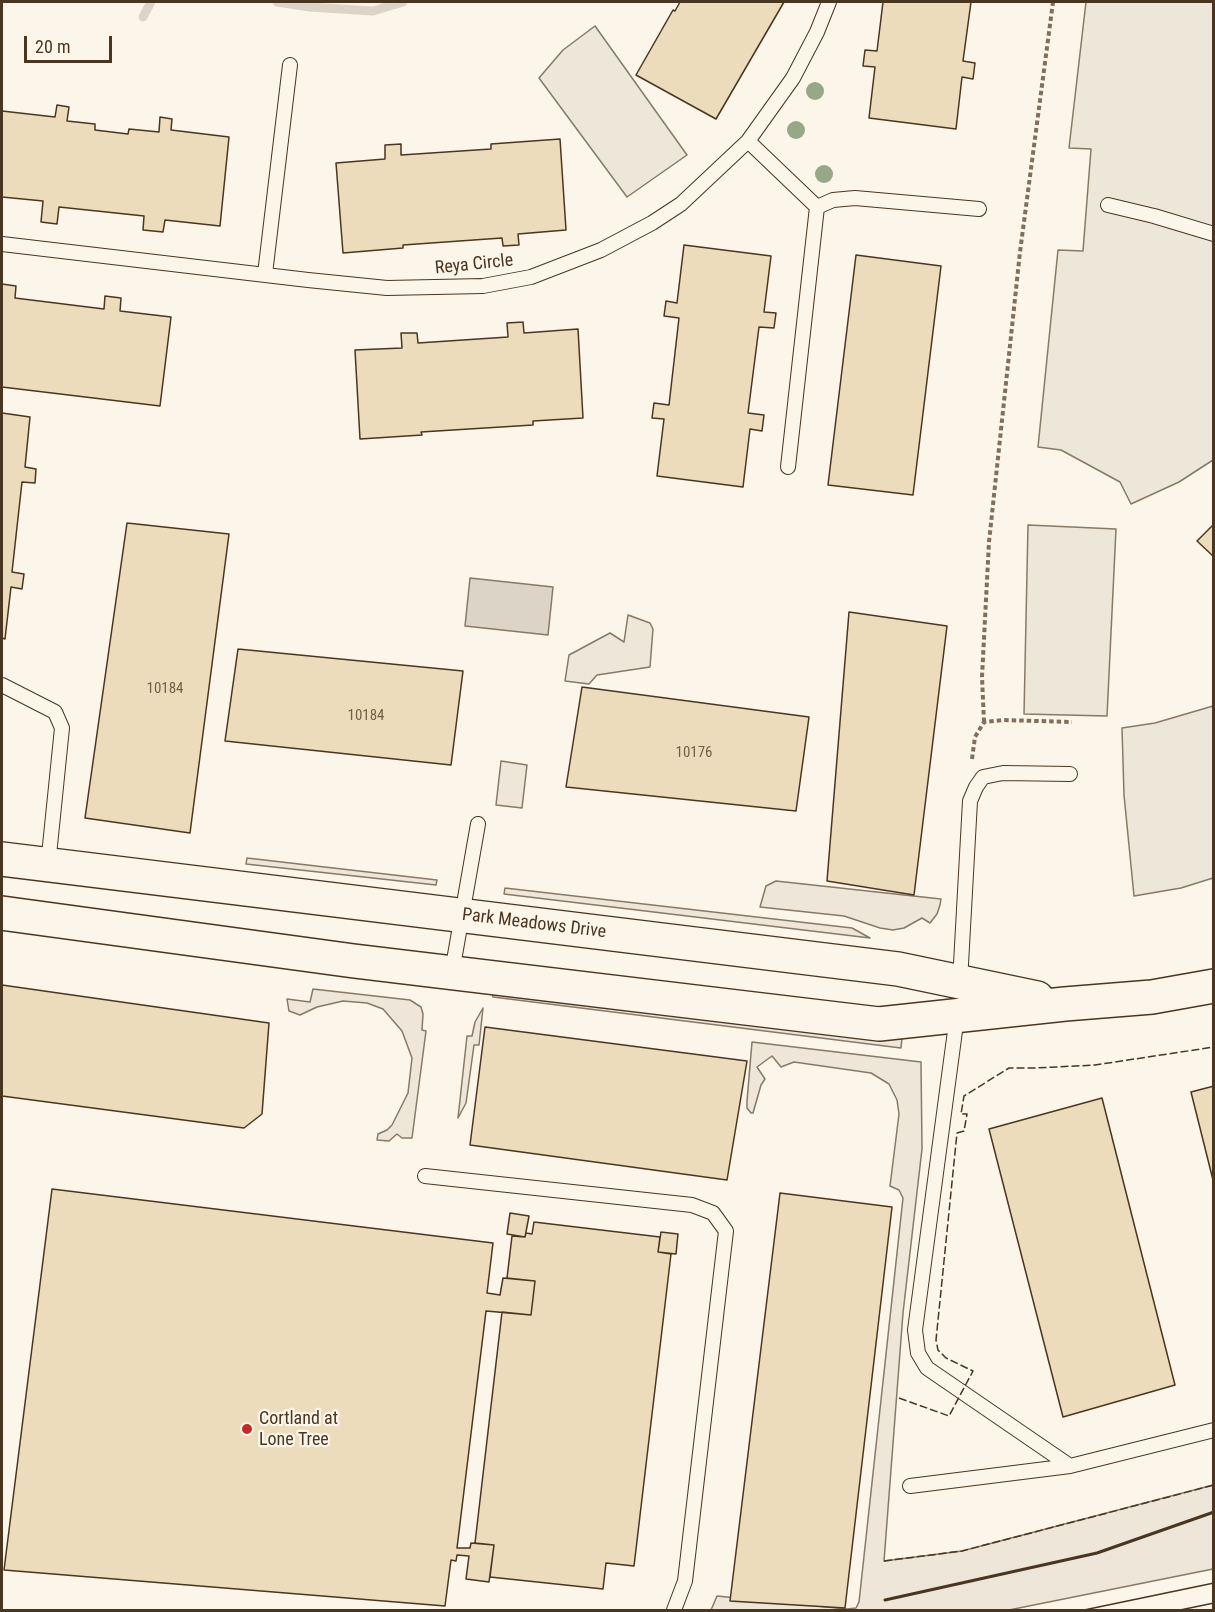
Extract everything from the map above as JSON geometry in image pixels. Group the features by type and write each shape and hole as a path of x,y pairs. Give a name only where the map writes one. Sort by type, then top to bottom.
{"main road":[{"name":"Park Meadows Drive","path":"2,859 898,969 1065,1004"},
{"name":"Park Meadows Drive","path":"2,914 879,1024 1152,997 1214,986"}],"lane":[{"name":"Reya Circle","path":"2,244 387,288 483,286 531,277 601,250 652,223 681,204 748,141 793,78 817,32 829,2"},
{"path":"265,274 290,65"},
{"path":"748,141 817,207"},
{"path":"817,207 832,200 855,198 978,209"},
{"path":"1108,206 1154,216 1214,234"},
{"path":"788,467 817,207"},
{"path":"2,685 55,712 62,728 48,865"},
{"path":"960,982 970,801 976,787 983,777 1003,773 1070,774"},
{"path":"452,972 478,824"},
{"path":"957,1016 915,1330 918,1353 927,1368 1070,1466"},
{"path":"425,1176 692,1205 713,1213 726,1232 685,1581 674,1611"},
{"path":"910,1486 1070,1466 1214,1430"}],"path":[{"path":"976,787 972,753 975,737 984,722 982,677 989,542 1020,252 1053,2"},
{"path":"984,722 1003,720 1072,722"}],"shaded area":[{"path":"1086,2 1213,2 1213,460 1179,482 1131,504 1120,482 1061,450 1038,447 1058,250 1083,251 1091,149 1069,148"},
{"path":"595,26 687,155 627,197 539,78 563,50"},
{"path":"1028,525 1116,529 1107,716 1024,714"},
{"path":"470,578 553,587 548,635 465,626"},
{"path":"628,615 650,623 653,629 650,667 597,675 589,684 565,681 569,655 610,633 624,642"},
{"path":"1213,706 1213,878 1181,888 1134,896 1124,795 1122,728 1155,723"},
{"path":"501,761 527,765 522,808 496,805"},
{"path":"247,858 437,880 436,885 246,864"},
{"path":"776,881 941,899 937,914 930,923 922,918 904,928 893,930 844,916 760,907 766,886"},
{"path":"505,888 852,928 870,938 504,894"},
{"path":"313,989 410,1000 421,1007 422,1030 426,1031 412,1138 402,1138 397,1134 389,1141 377,1140 378,1134 392,1125 408,1093 412,1058 402,1031 383,1009 367,1003 343,1001 317,1007 300,1015 289,1011 287,999 310,1002"},
{"path":"505,991 902,1038 901,1048 493,997 492,993"},
{"path":"483,1008 479,1045 474,1045 466,1103 458,1118 467,1036 472,1036 475,1022"},
{"path":"752,1042 921,1062 922,1149 903,1313 884,1561 962,1551 1213,1485 1213,1569 1009,1610 711,1610 717,1596 847,1609 856,1608 859,1602 903,1198 899,1190 890,1186 899,1114 897,1100 889,1084 871,1073 794,1062 781,1067 772,1056 757,1067 765,1079 753,1113 751,1113 747,1108 747,1101"}],"building":[{"path":"680,2 784,2 716,119 636,75 673,10 675,11"},
{"path":"883,2 971,2 963,61 975,63 973,79 962,77 956,129 869,118 875,67 863,66 865,50 877,51"},
{"path":"57,105 69,107 67,121 95,124 95,130 128,134 129,129 159,132 160,117 172,119 171,130 229,137 220,226 165,220 163,232 143,230 144,216 59,207 57,224 41,222 43,201 2,197 2,111 55,117"},
{"path":"560,139 566,230 518,234 519,245 503,246 502,238 403,245 403,248 343,253 336,163 385,159 385,145 401,144 401,155 491,149 491,144"},
{"path":"684,245 771,256 764,312 776,313 774,328 759,327 748,413 764,415 762,431 750,429 743,487 657,476 664,419 652,418 654,403 669,405 679,318 664,316 666,301 677,303"},
{"path":"856,255 941,266 913,495 828,485"},
{"path":"2,284 16,286 15,298 104,309 105,296 121,298 120,311 171,317 160,406 2,387"},
{"path":"523,322 524,333 578,329 583,418 533,421 533,425 421,432 422,435 360,439 355,350 402,348 401,333 417,333 418,343 508,337 507,323"},
{"path":"2,413 30,417 25,467 36,469 35,483 22,482 12,572 24,574 22,589 11,587 5,639 2,638"},
{"path":"127,523 229,534 190,833 85,818"},
{"path":"1214,524 1214,557 1197,541"},
{"path":"849,612 947,626 914,895 827,881"},
{"path":"238,649 463,671 451,765 225,741"},
{"path":"582,687 809,717 796,811 566,787"},
{"path":"2,985 269,1023 262,1114 244,1128 2,1096"},
{"path":"485,1027 747,1061 727,1180 470,1145"},
{"path":"1214,1086 1214,1184 1191,1092"},
{"path":"1102,1098 1175,1385 1063,1417 989,1129"},
{"name":"Cortland at Lone Tree","path":"52,1189 493,1243 487,1293 500,1295 503,1278 535,1281 531,1315 486,1311 457,1548 470,1548 471,1543 494,1545 489,1582 466,1579 469,1556 457,1555 456,1561 451,1560 445,1606 4,1570"},
{"path":"780,1193 892,1207 845,1608 730,1601"},
{"path":"510,1213 529,1216 525,1237 507,1234"},
{"path":"534,1222 660,1237 658,1252 671,1254 634,1566 606,1563 603,1589 490,1577 494,1545 475,1543 502,1312 531,1315 535,1281 507,1278 512,1236 525,1237 526,1233 532,1234"},
{"path":"661,1232 678,1234 676,1254 658,1252"}],"waterway":[{"path":"143,17 151,2"},
{"path":"277,2 310,7 373,11 403,2"}],"tram line":[{"path":"1084,1610 1214,1583"},
{"path":"1180,1610 1214,1603"}],"fence":[{"path":"899,1398 949,1416 973,1371 946,1358 938,1350 936,1340 957,1133 964,1131 967,1114 961,1114 964,1096 1009,1068 1095,1065 1214,1047"},
{"path":"884,1561 962,1551 1214,1485"}],"wall":[{"path":"885,1600 1097,1553 1214,1512"}],"place":[{"name":"Cortland at Lone Tree","path":"247,1429"}]}
